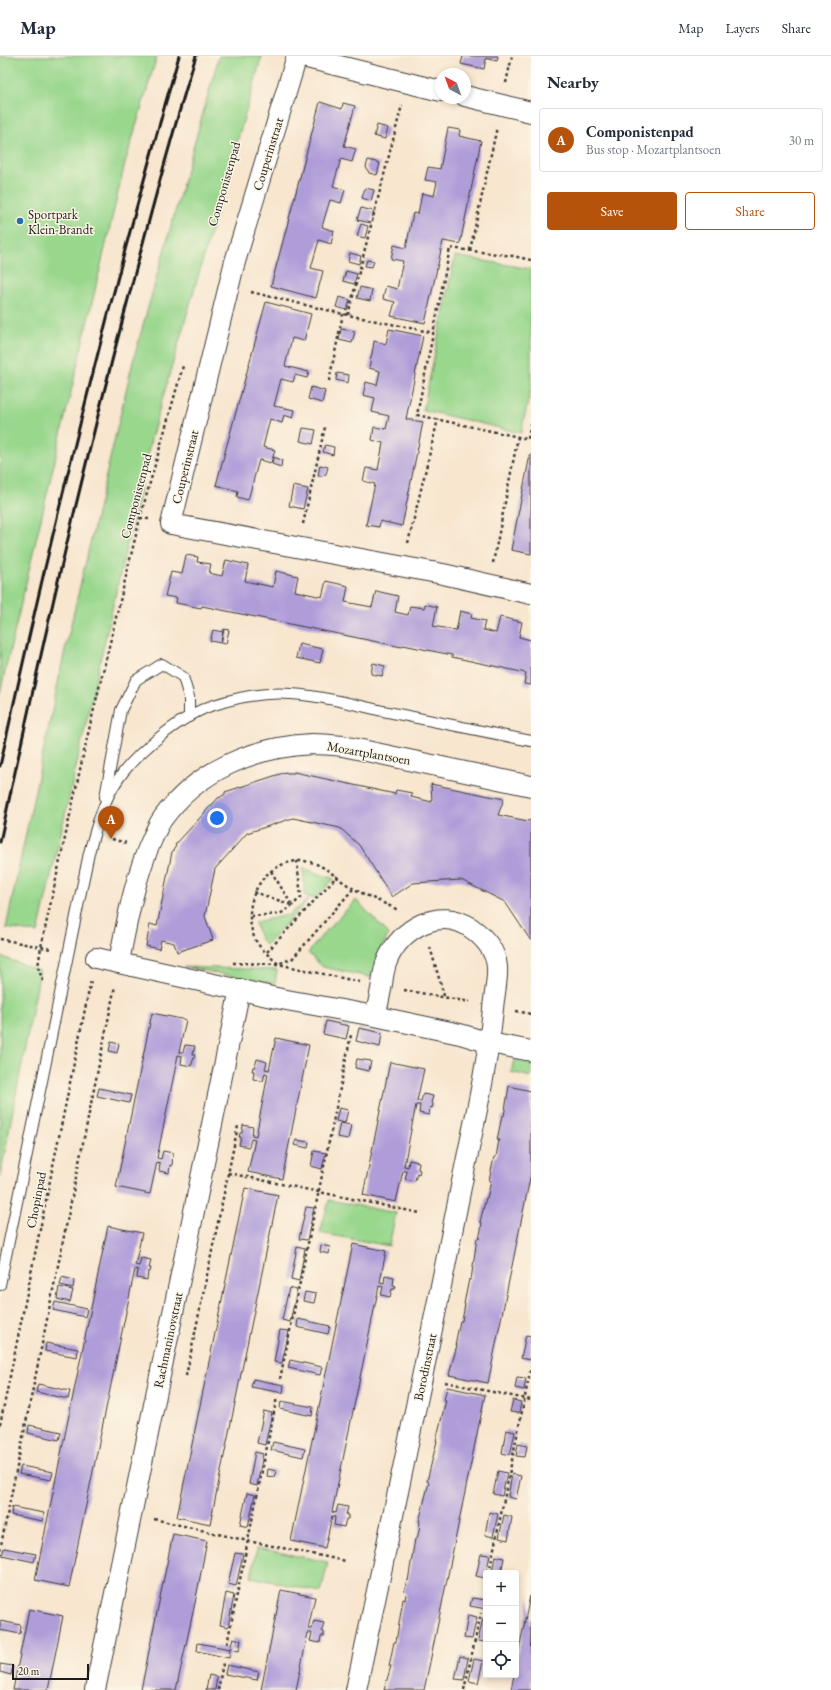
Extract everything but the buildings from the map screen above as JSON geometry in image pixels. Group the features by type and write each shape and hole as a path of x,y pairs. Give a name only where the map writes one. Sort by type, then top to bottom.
{"street":[{"path":"298,56 435,89"},
{"name":"Couperinstraat","path":"298,56 229,286 171,524 403,566 531,594"},
{"path":"471,97 531,112"},
{"name":"Mozartplantsoen","path":"120,962 137,880 148,848 162,819 189,788 212,771 248,755 312,744 343,746 531,786"},
{"path":"375,1016 386,963 393,948 404,935 419,925 433,919 452,920 469,926 484,938 493,953 497,964 497,981 490,1043"},
{"path":"96,958 120,962 281,999 375,1016 460,1034 490,1043 531,1051"},
{"name":"Rachmaninovstraat","path":"95,1690 240,989"},
{"name":"Borodinstraat","path":"356,1690 423,1377 490,1043"}],"lane":[{"path":"104,806 121,710 136,680 162,664 183,677 189,697 189,717"},
{"path":"0,1285 97,822 119,778 138,756 161,735 189,717 212,705 248,696 290,694 326,698 531,741"}],"path":[{"path":"470,250 512,56"},
{"path":"348,315 408,83"},
{"path":"531,260 513,256 450,248 417,415 528,438 531,422"},
{"path":"229,286 343,314 434,333"},
{"path":"329,381 343,314"},
{"name":"Componistenpad","path":"44,984 38,967 41,947 87,738 140,518 185,360"},
{"path":"403,566 438,419"},
{"path":"298,546 325,427"},
{"path":"489,585 518,436"},
{"path":"251,916 280,914 292,906 301,897 298,861"},
{"path":"278,964 256,941 251,924 251,906 254,892 262,878 283,864 298,861 316,864 337,876 353,888 416,921 428,939 445,999"},
{"path":"271,871 292,906"},
{"path":"266,952 337,876"},
{"path":"278,964 293,958 353,888"},
{"path":"254,892 292,906"},
{"path":"0,939 41,947"},
{"path":"0,1550 120,962"},
{"path":"226,963 278,964 382,987 531,1014"},
{"name":"Chopinpad","path":"0,1425 91,980"},
{"path":"280,1379 320,1193 356,1013"},
{"path":"203,1167 320,1193 420,1212"},
{"path":"490,1570 531,1367"},
{"path":"423,1377 531,1400"},
{"path":"228,1644 277,1397"},
{"path":"132,1514 248,1541 346,1560"},
{"path":"464,1690 481,1613"},
{"path":"218,1690 223,1663"}],"green space":[{"path":"0,56 157,56 125,163 0,693"},
{"path":"219,56 262,56 152,435 38,933 6,928 64,654 133,361"},
{"path":"455,256 531,269 531,388 521,433 423,410"},
{"path":"303,868 334,879 315,899 305,896"},
{"path":"308,900 266,945 260,939 255,922 288,915"},
{"path":"356,900 389,934 378,954 374,978 323,967 308,953 323,934"},
{"path":"0,956 40,971 0,1177"},
{"path":"184,967 277,970 275,984"},
{"path":"515,1056 531,1061 531,1077 511,1072"},
{"path":"329,1200 396,1213 389,1246 320,1233"},
{"path":"257,1548 328,1562 321,1592 251,1577"}],"railway":[{"path":"0,766 40,588 106,321 179,56"},
{"path":"0,842 75,507 151,213 196,56"}],"place":[{"name":"Sportpark Klein-Brandt","path":"20,221"},
{"name":"Componistenpad","path":"111,839"}]}
